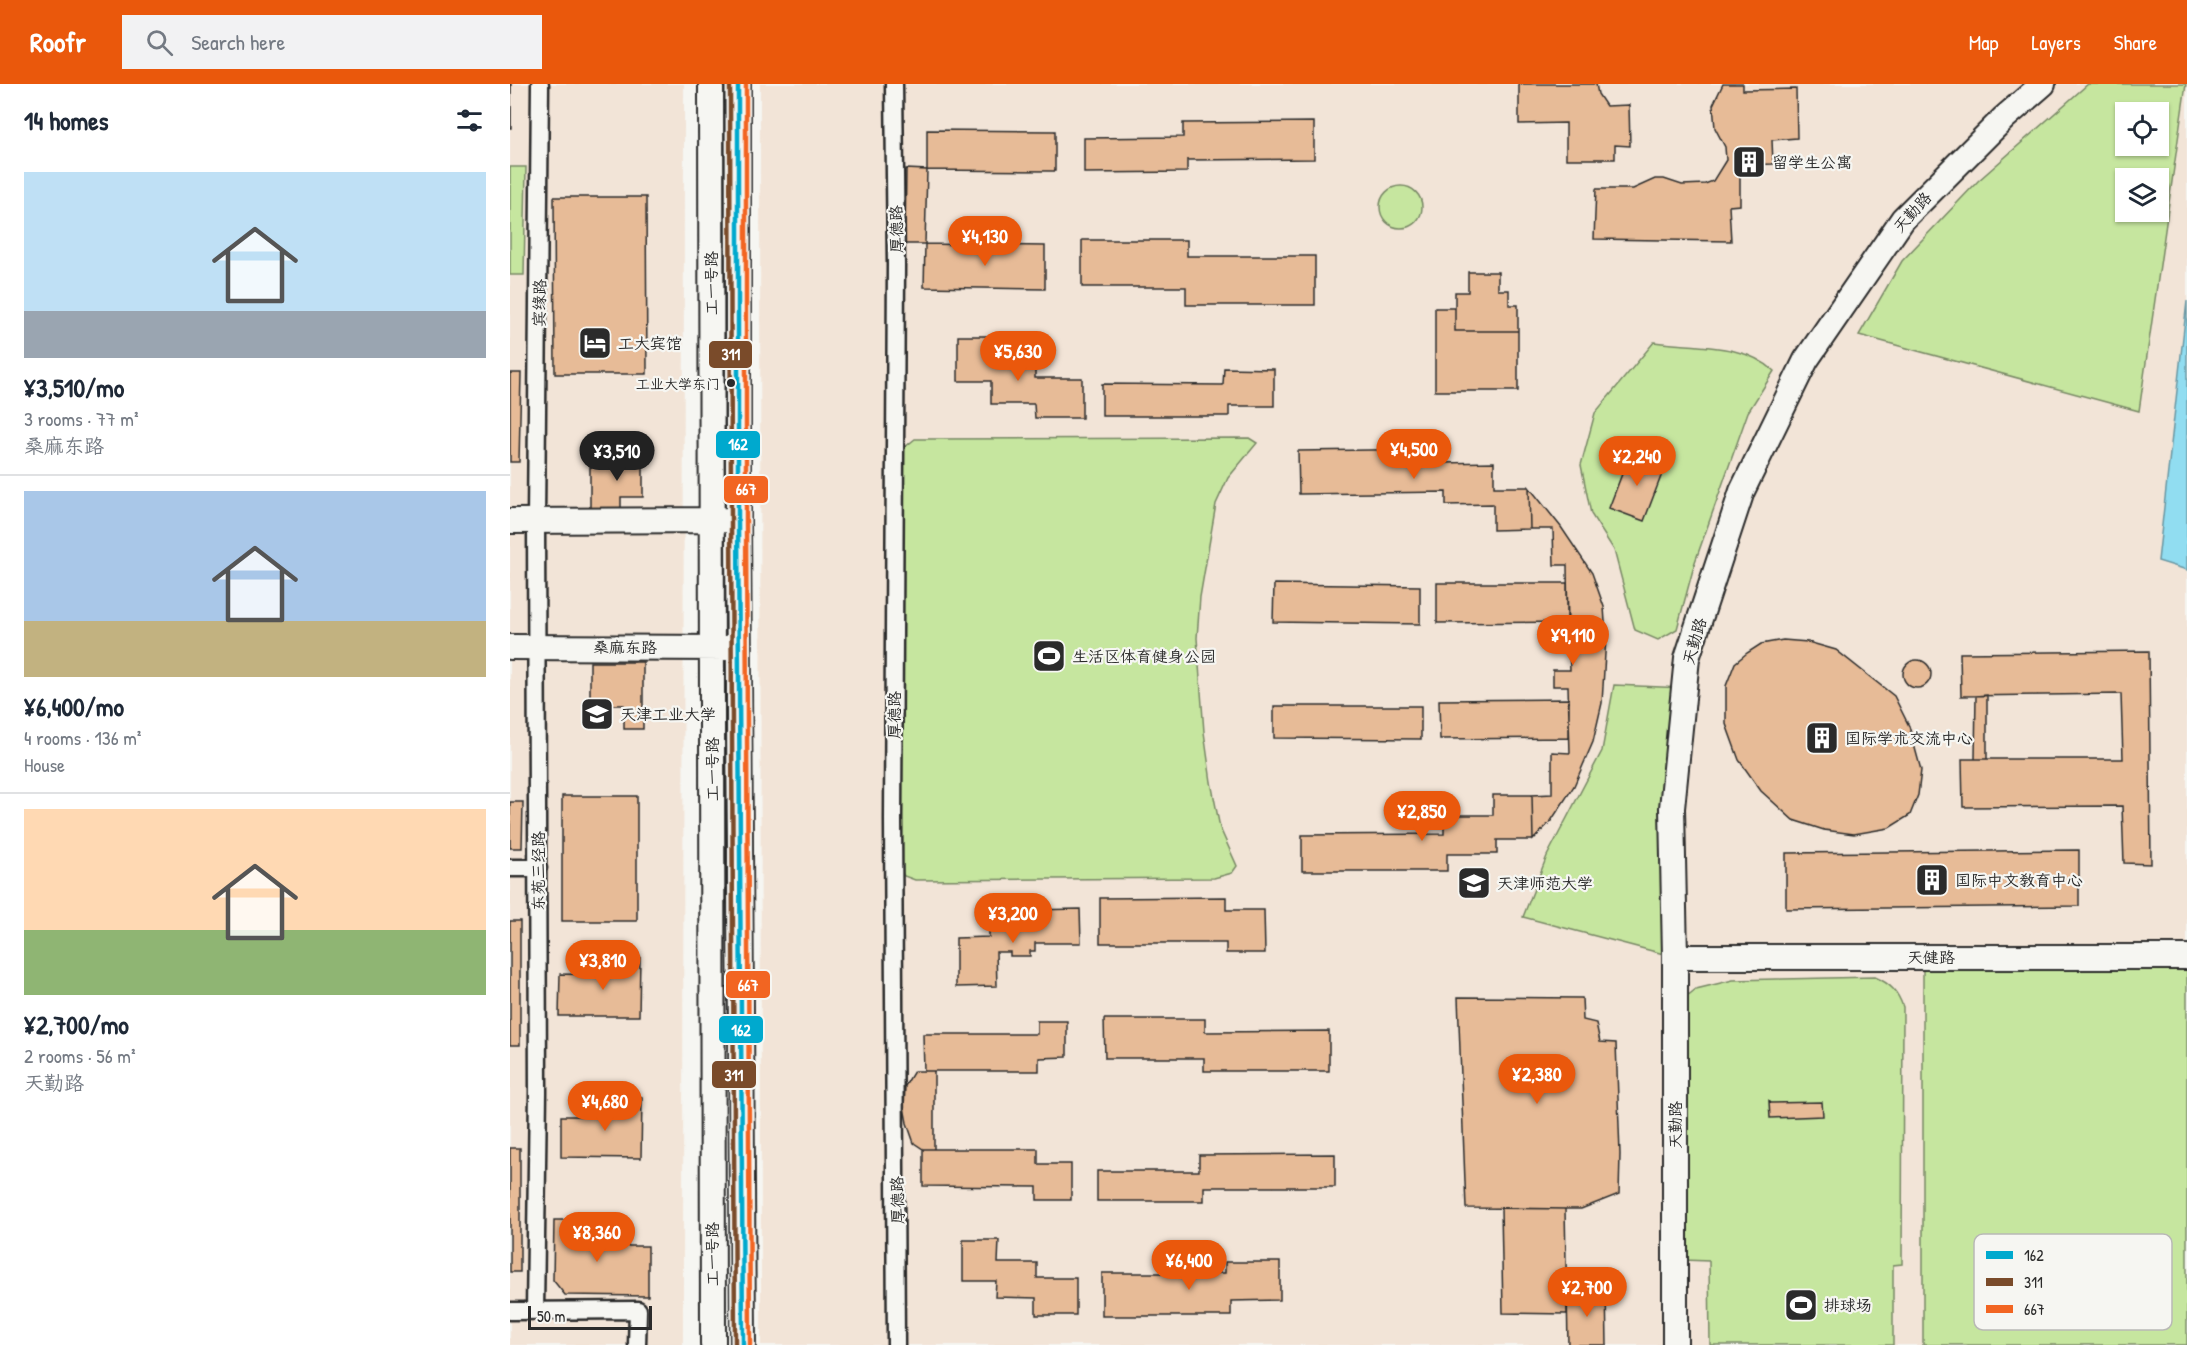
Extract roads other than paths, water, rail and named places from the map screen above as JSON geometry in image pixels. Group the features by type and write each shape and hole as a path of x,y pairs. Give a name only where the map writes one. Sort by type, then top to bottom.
{"main road":[{"name":"工一号路","path":"711,84 712,1345"},
{"name":"工一号路","path":"738,84 743,1345"},
{"name":"天勤路","path":"1675,1345 1675,957 1672,808 1687,658 1742,491 1806,360 1903,219 2004,118 2043,84"},
{"path":"510,521 738,520"},
{"name":"桑麻东路","path":"510,647 740,648"},
{"name":"天健路","path":"1675,957 2187,957"}],"street":[{"name":"宾缘路","path":"538,646 536,521 540,84"},
{"name":"厚德路","path":"894,84 896,265 893,819 898,1291 896,1345"},
{"name":"东苑三经路","path":"535,1311 538,646"},
{"path":"510,868 538,868"},
{"path":"510,1311 638,1310 637,1345"}],"water":[{"path":"2187,301 2187,570 2158,561"}],"place":[{"name":"留学生公寓","path":"1749,162"},
{"name":"工大宾馆","path":"595,343"},
{"name":"工业大学东门","path":"731,383"},
{"name":"生活区体育健身公园","path":"1049,656"},
{"name":"天津工业大学","path":"597,714"},
{"name":"国际学术交流中心","path":"1822,738"},
{"name":"国际中文教育中心","path":"1932,880"},
{"name":"天津师范大学","path":"1474,883"},
{"name":"排球场","path":"1801,1305"}]}
